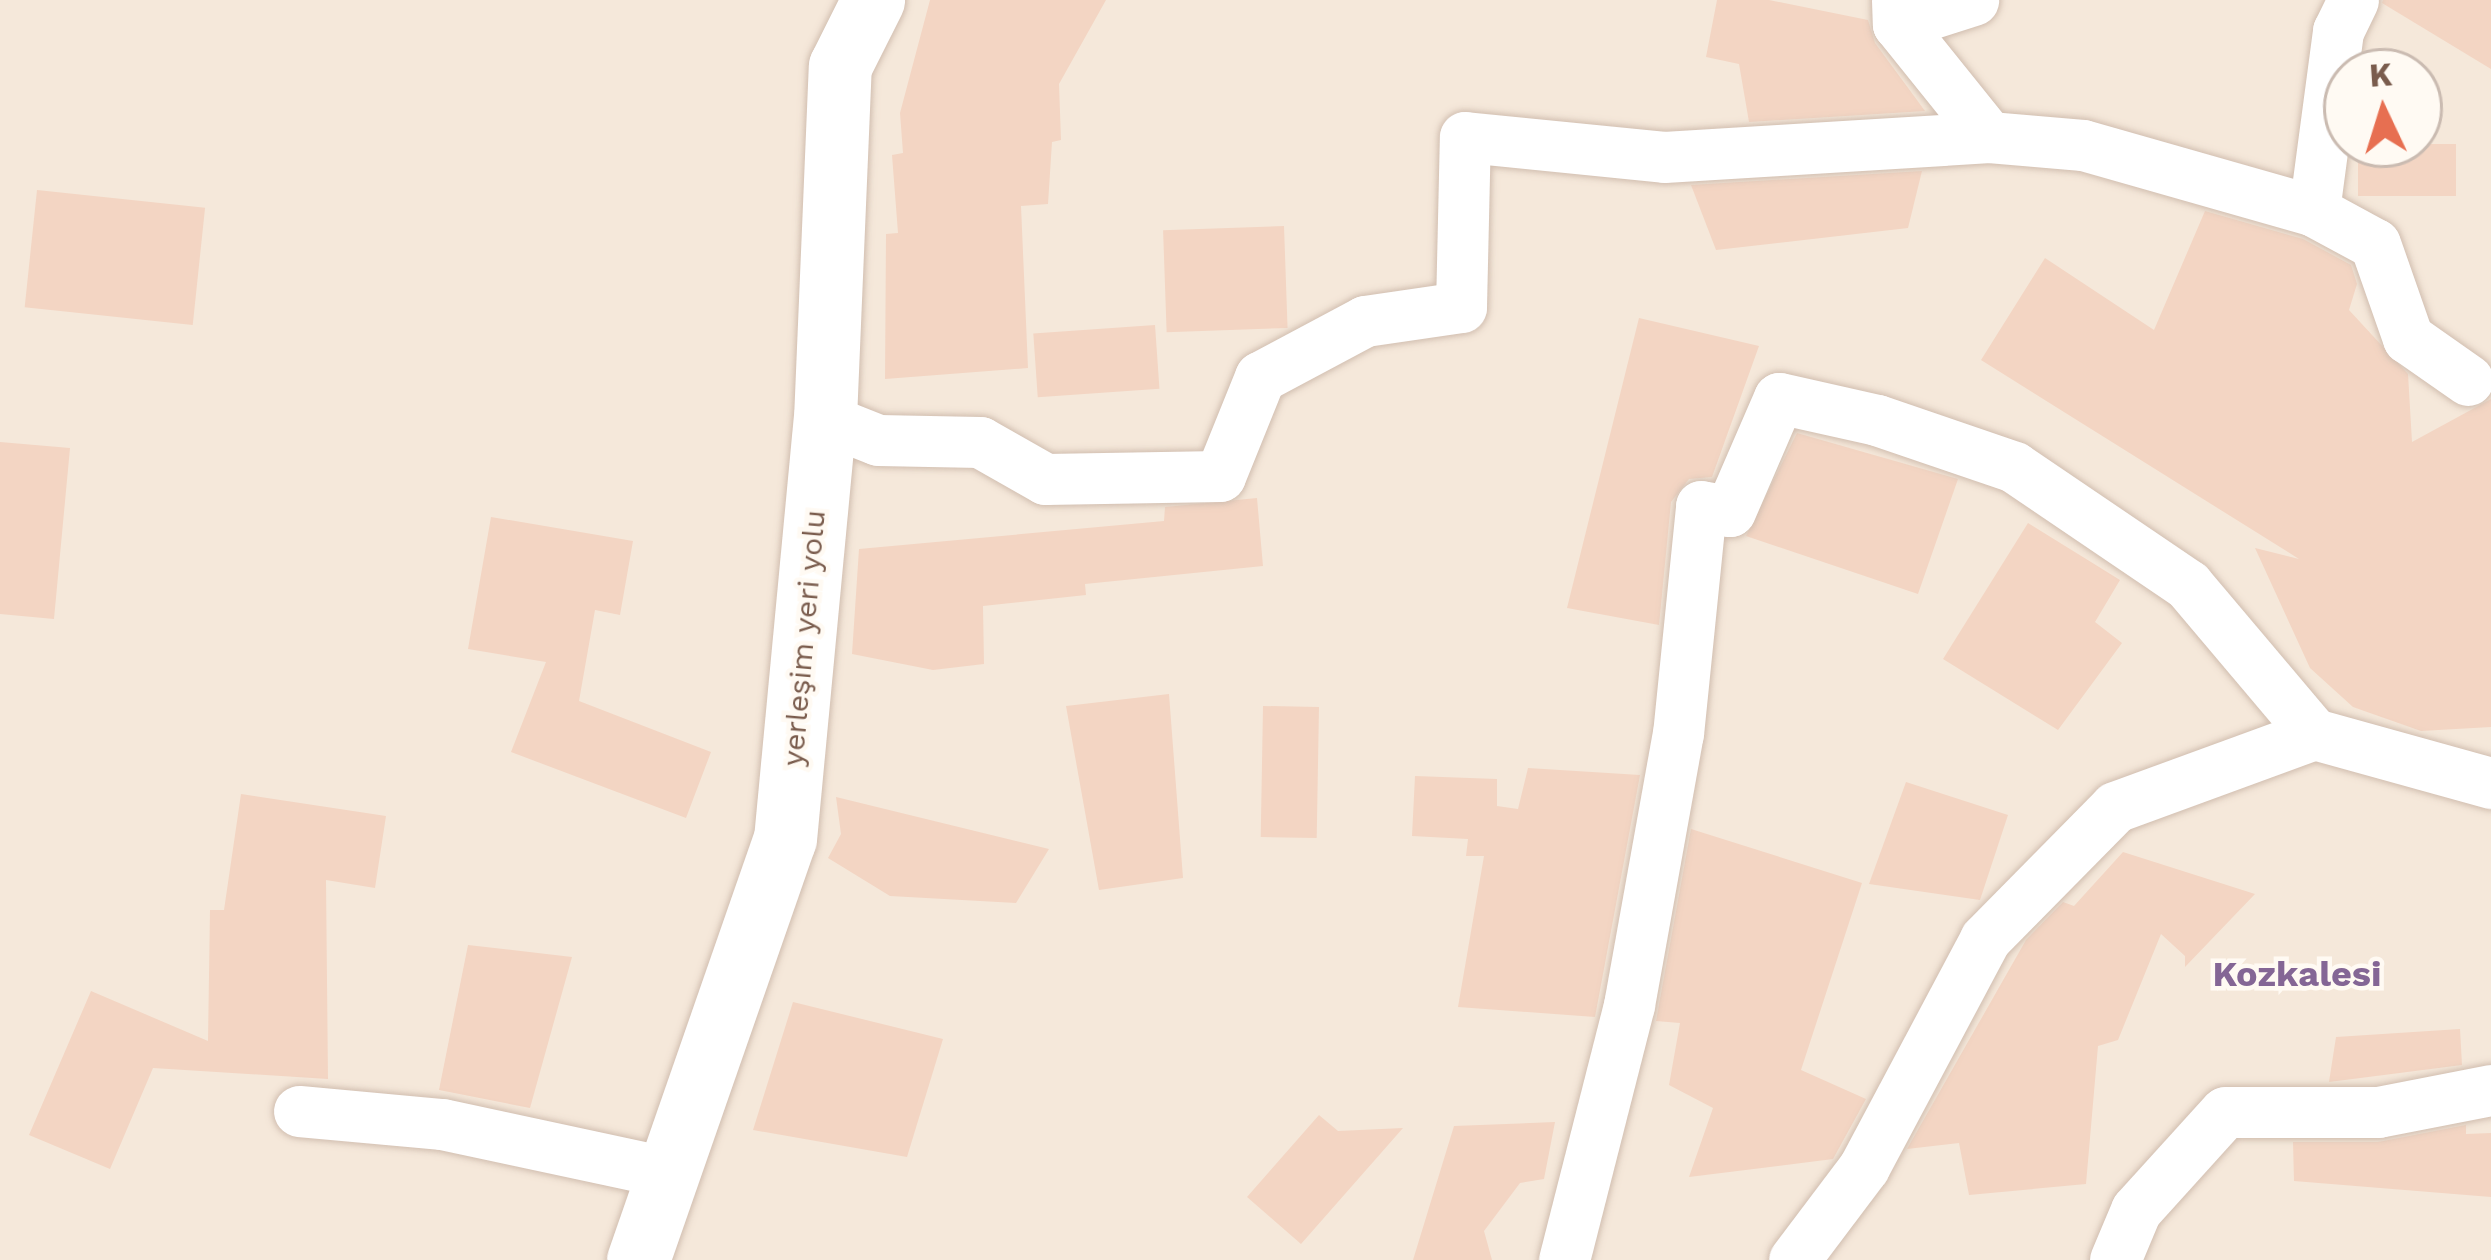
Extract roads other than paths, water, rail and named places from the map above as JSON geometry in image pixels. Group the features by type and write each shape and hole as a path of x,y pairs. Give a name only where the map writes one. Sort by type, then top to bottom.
{"street":[{"name":"yerleşim yeri yolu","path":"638,1260 784,838 825,419 840,66 873,0"},
{"path":"1973,0 1897,12 1989,137"},
{"path":"2314,211 2338,31 2353,0"},
{"path":"825,419 878,440 980,442 1045,479 1220,476 1260,377 1365,321 1461,308 1465,137 1664,157 1989,137 2083,145 2314,211 2375,244 2408,338 2468,380"},
{"path":"1564,1260 1629,1005 1674,756 1701,506 1730,511 1779,398 1877,420 2014,467 2188,585 2314,734 2491,783"},
{"path":"1794,1260 1864,1167 1985,939 2098,824 2115,807 2314,734"},
{"path":"2115,1260 2136,1210 2225,1112 2378,1112 2491,1090"},
{"path":"299,1111 442,1124 670,1173"}],"district":[{"name":"Kozkalesi","path":"2297,975"}]}
